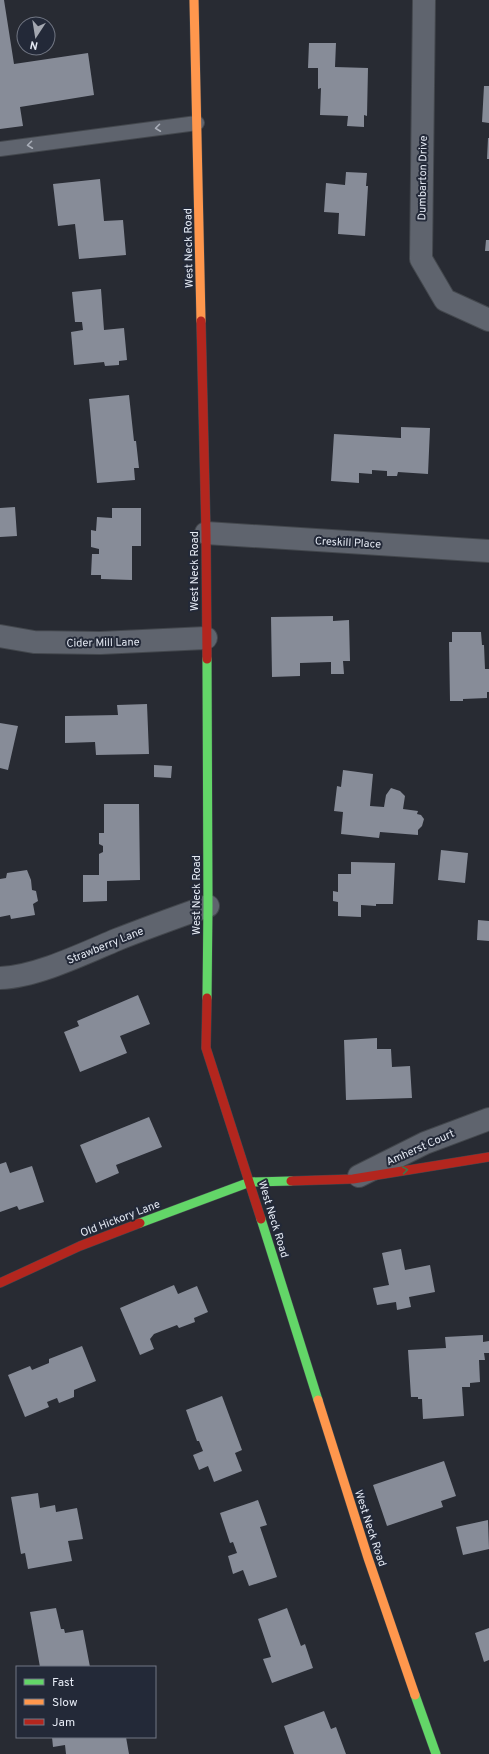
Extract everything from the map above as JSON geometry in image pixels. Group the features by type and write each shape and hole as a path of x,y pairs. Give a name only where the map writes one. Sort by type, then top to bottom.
{"street":[{"name":"West Neck Road","path":"194,0 206,533 208,906 206,1048 250,1182 368,1558 436,1754"},
{"name":"Dumbarton Drive","path":"424,0 421,259 445,300 489,320"},
{"name":"Creskill Place","path":"206,533 489,551"},
{"name":"Cider Mill Lane","path":"0,636 34,642 100,643 206,638"},
{"name":"Strawberry Lane","path":"0,978 12,978 61,963 208,906"},
{"name":"Amherst Court","path":"353,1179 425,1142 489,1119"},
{"name":"Amherst Court","path":"250,1182 353,1179 489,1157"},
{"name":"Old Hickory Lane","path":"0,1283 80,1246 250,1182"}],"lane":[{"path":"0,149 197,123"}],"building":[{"path":"0,0 4,0 14,64 88,53 94,95 20,107 23,126 0,129"},
{"path":"309,43 336,43 335,67 368,68 367,116 364,115 364,127 347,126 348,116 320,115 321,88 318,89 318,68 308,68"},
{"path":"484,86 489,86 489,123 482,122"},
{"path":"488,138 489,159 487,159"},
{"path":"346,172 367,173 366,186 368,186 365,236 338,234 339,213 324,212 326,183 345,185"},
{"path":"100,179 104,221 123,220 126,255 79,259 75,224 58,226 53,184"},
{"path":"486,240 489,240 489,251 485,251"},
{"path":"101,289 104,330 124,328 127,360 119,361 119,365 105,366 104,362 74,365 71,332 83,330 82,322 75,322 72,292"},
{"path":"129,395 134,441 136,441 139,468 134,468 135,480 97,483 89,399"},
{"path":"401,427 430,428 428,474 398,472 397,476 387,476 387,471 372,470 372,474 359,473 359,483 331,481 334,434 401,438"},
{"path":"15,507 17,536 0,537 0,508"},
{"path":"112,508 141,508 141,546 132,546 132,580 101,579 101,575 91,575 92,554 99,554 99,549 91,547 91,530 96,531 97,517 112,518"},
{"path":"333,616 333,621 349,620 350,661 343,661 344,674 331,674 331,662 300,663 300,676 272,677 271,617"},
{"path":"452,632 481,632 482,645 484,645 485,669 489,669 489,692 487,692 487,698 450,701 449,642 452,642"},
{"path":"147,704 149,754 96,755 95,742 65,743 65,716 118,715 117,705"},
{"path":"0,723 18,726 8,770 0,768"},
{"path":"154,765 172,766 171,778 154,777"},
{"path":"343,770 373,774 370,806 384,807 386,795 391,788 400,791 405,796 403,809 418,811 417,814 421,815 424,819 422,826 418,830 418,835 380,832 379,838 341,834 343,812 334,811 337,786 341,787"},
{"path":"104,804 139,804 140,880 107,881 107,901 83,902 83,875 99,875 99,854 103,852 103,846 99,844 99,833 104,833"},
{"path":"441,850 468,853 465,883 438,880"},
{"path":"351,862 395,863 393,904 376,904 376,906 361,905 361,917 338,916 338,902 333,901 333,891 338,892 338,874 351,874"},
{"path":"27,870 31,880 32,890 36,891 38,901 33,904 35,915 11,919 10,915 0,917 0,879 6,878 7,873"},
{"path":"478,920 489,921 489,941 477,940"},
{"path":"138,995 150,1024 120,1036 127,1053 80,1072 64,1032 79,1026 77,1021"},
{"path":"377,1038 377,1049 391,1049 392,1067 410,1066 412,1098 346,1100 344,1040"},
{"path":"149,1117 162,1147 116,1165 119,1173 96,1183 80,1145"},
{"path":"6,1162 10,1173 32,1166 44,1202 19,1210 17,1206 0,1212 0,1164"},
{"path":"401,1249 405,1270 430,1265 435,1292 409,1297 411,1307 397,1310 396,1302 377,1305 373,1288 389,1285 382,1253"},
{"path":"174,1285 178,1294 197,1286 208,1312 194,1318 195,1322 179,1328 177,1325 154,1334 150,1339 154,1349 140,1355 120,1308"},
{"path":"483,1335 483,1342 489,1341 489,1353 484,1353 485,1360 479,1360 480,1382 470,1383 470,1387 462,1387 464,1416 423,1419 422,1399 418,1399 418,1397 411,1397 408,1350 446,1348 445,1337"},
{"path":"82,1346 96,1381 74,1390 74,1397 59,1403 57,1398 47,1402 49,1407 25,1417 8,1375 30,1366 32,1370 49,1363 49,1359"},
{"path":"222,1396 242,1450 235,1453 242,1471 214,1482 208,1466 199,1470 193,1455 203,1451 199,1441 197,1441 186,1410"},
{"path":"444,1461 456,1496 441,1501 443,1507 387,1526 373,1485"},
{"path":"38,1493 40,1508 55,1505 56,1512 77,1508 83,1539 68,1541 72,1561 28,1569 25,1553 21,1554 11,1497"},
{"path":"258,1500 267,1525 260,1527 277,1577 249,1586 243,1570 233,1574 228,1556 237,1553 233,1542 230,1543 220,1513"},
{"path":"488,1520 489,1549 463,1555 456,1527"},
{"path":"56,1608 61,1629 64,1629 65,1633 83,1630 90,1666 40,1666 30,1612"},
{"path":"287,1608 301,1646 305,1644 313,1668 272,1683 263,1659 271,1657 258,1619"},
{"path":"489,1628 489,1660 484,1662 475,1633"},
{"path":"324,1711 331,1729 336,1727 346,1754 294,1754 284,1726"},
{"path":"52,1738 126,1738 129,1754 66,1754 65,1745 53,1747"}],"traffic: fast":[{"path":"207,659 207,998"},
{"path":"140,1223 250,1182 291,1181"},
{"path":"261,1219 318,1400"},
{"path":"415,1695 436,1754"}],"traffic: slow":[{"path":"194,0 201,321"},
{"path":"318,1400 368,1558 415,1695"}],"traffic: jam":[{"path":"201,321 206,533 207,659"},
{"path":"207,998 206,1048 261,1219"},
{"path":"291,1181 353,1179 489,1157"},
{"path":"0,1283 80,1246 140,1223"}]}
